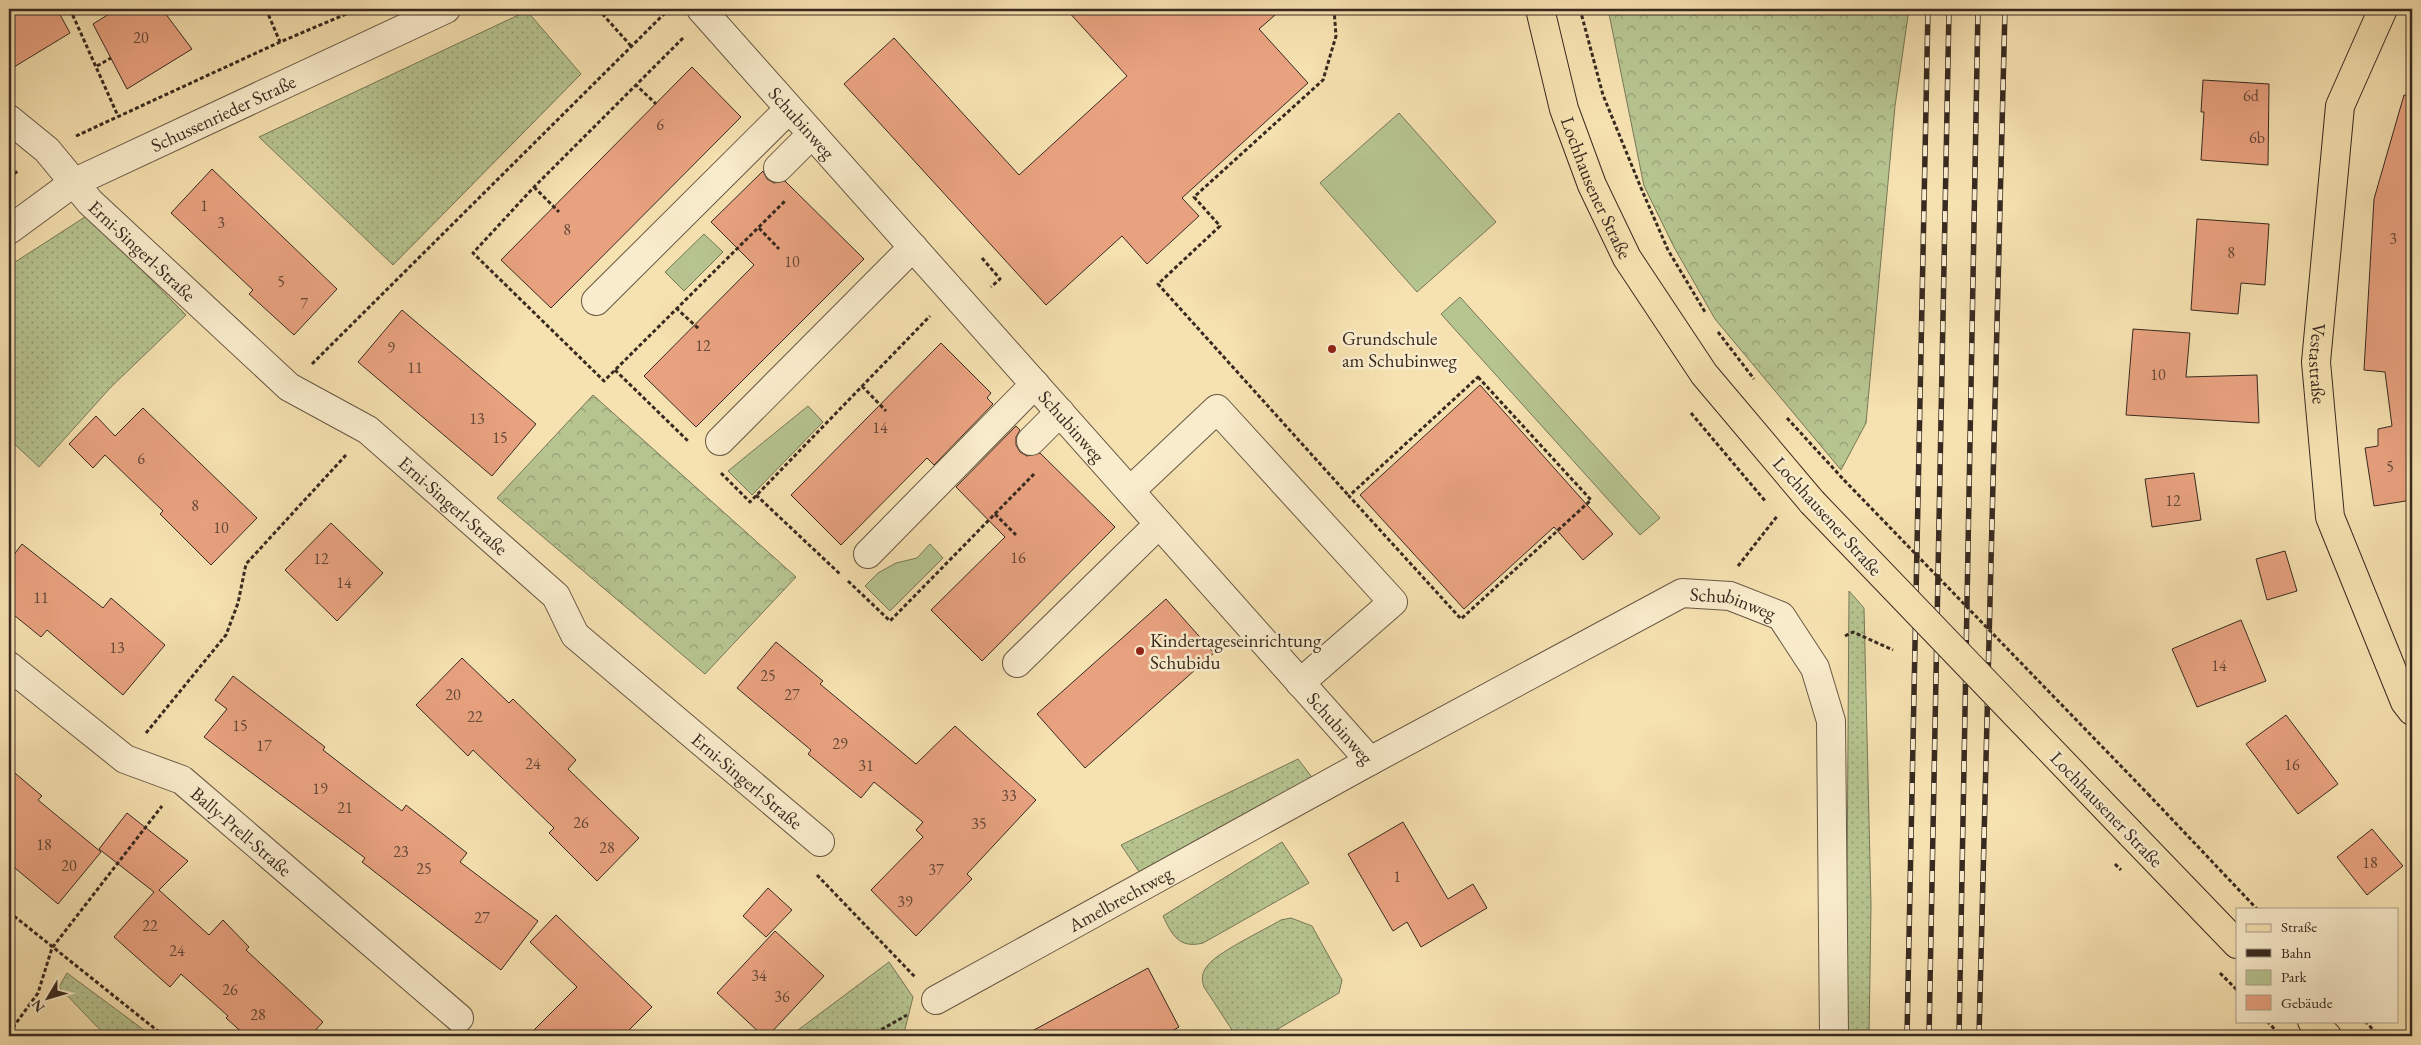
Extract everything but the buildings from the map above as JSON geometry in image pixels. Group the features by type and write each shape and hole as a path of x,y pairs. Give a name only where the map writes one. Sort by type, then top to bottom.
{"main road":[{"name":"Lochhausener Straße","path":"1540,9 1564,109 1592,185 1628,258 1704,374 1812,502 2236,943"},
{"name":"Vestastraße","path":"2383,9 2340,106 2316,362 2330,517 2405,702 2412,711"},
{"path":"2313,1022 2327,1036"}],"street":[{"name":"Schussenrieder Straße","path":"9,230 73,183 446,9"},
{"name":"Schubinweg","path":"701,9 1370,761 1682,593 1730,596 1781,616 1815,668 1831,721 1834,1036"},
{"path":"596,301 789,109"},
{"name":"Erni-Singerl-Straße","path":"9,119 47,150 90,202 289,387 368,430 556,596 575,635 820,842"},
{"path":"778,168 812,134"},
{"path":"720,441 914,247"},
{"path":"868,554 1035,384"},
{"path":"1130,491 1217,409 1392,602 1300,683"},
{"path":"1031,441 1060,412"},
{"path":"1017,663 1159,524"},
{"name":"Bally-Prell-Straße","path":"9,666 125,759 182,780 459,1018"},
{"name":"Amelbrechtweg","path":"936,1000 1370,761"}],"path":[{"path":"70,9 98,66 118,116"},
{"path":"266,9 280,42"},
{"path":"47,150 280,42 358,9"},
{"path":"598,9 631,46"},
{"path":"289,387 669,9"},
{"path":"1334,9 1336,36 1323,80 1194,197 1220,226 1158,284 1349,496 1461,619 1591,500 1478,377 1349,496"},
{"path":"1580,9 1603,95 1641,188 1668,250 1707,315"},
{"path":"98,66 111,58"},
{"path":"635,84 656,104"},
{"path":"534,187 559,212"},
{"path":"759,228 779,249"},
{"path":"982,258 1000,279 986,292"},
{"path":"676,308 699,329"},
{"path":"1717,331 1756,382"},
{"path":"862,386 886,411"},
{"path":"1786,417 1844,480 2256,908"},
{"path":"125,759 226,634 238,604 246,564 368,430"},
{"path":"995,514 1016,535"},
{"path":"1733,572 1778,515"},
{"path":"1845,636 1853,632 1893,650"},
{"path":"9,1033 38,993 52,948 182,780"},
{"path":"820,842 807,864 936,1000 870,1036"},
{"path":"9,912 164,1036"},
{"path":"2268,1022 2281,1036"},
{"path":"2365,1022 2379,1036"}],"green space":[{"path":"1608,9 1909,9 1895,106 1866,423 1841,470 1715,319 1674,247 1644,186"},
{"path":"527,11 581,74 393,265 259,137"},
{"path":"1399,113 1496,222 1417,292 1320,183"},
{"path":"88,215 186,315 111,387 39,467 9,439 9,266"},
{"path":"704,234 723,252 684,291 665,272"},
{"path":"1460,297 1660,518 1640,535 1441,314"},
{"path":"593,395 796,577 705,674 497,498"},
{"path":"808,406 823,422 752,495 728,471"},
{"path":"930,544 943,558 890,611 865,586 878,573 896,563 917,558"},
{"path":"1849,591 1864,608 1871,905 1869,1036 1846,1036"},
{"path":"1298,759 1314,780 1142,876 1121,845"},
{"path":"1282,842 1309,883 1203,943 1188,944 1177,939 1163,916"},
{"path":"1291,918 1312,926 1342,980 1339,993 1266,1036 1236,1036 1204,987 1202,978 1204,970 1213,960 1231,948 1281,920"},
{"path":"889,962 913,997 904,1033 899,1036 790,1036"},
{"path":"67,973 152,1036 106,1036 59,987"}],"railway":[{"path":"1907,1036 1928,9"},
{"path":"1929,1036 1949,9"},
{"path":"1959,1036 1978,9"},
{"path":"1979,1036 2005,9"}],"place":[{"name":"Grundschule am Schubinweg","path":"1332,349"},
{"name":"Kindertageseinrichtung Schubidu","path":"1140,651"}]}
